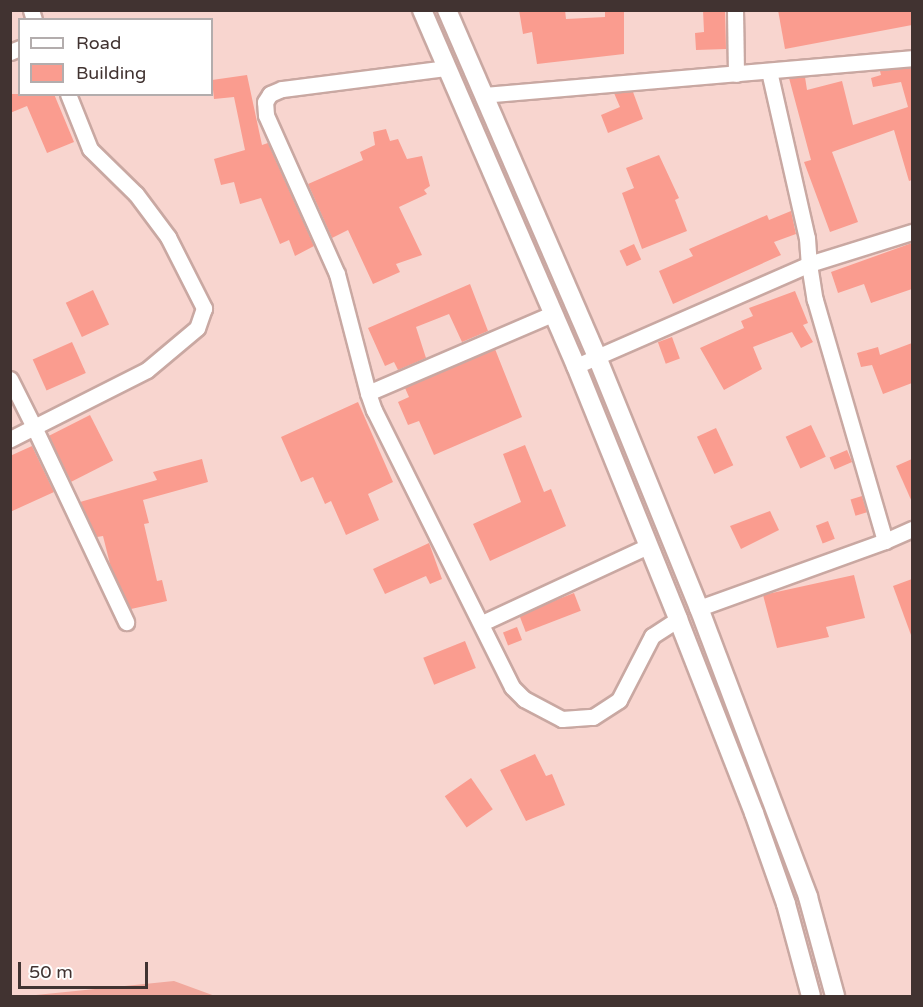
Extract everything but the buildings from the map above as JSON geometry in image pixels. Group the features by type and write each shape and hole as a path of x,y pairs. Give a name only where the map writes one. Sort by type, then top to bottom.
{"street":[{"path":"422,10 576,366 678,619 754,813 786,903 811,996"},
{"path":"447,10 597,357 699,608 805,886 835,996"},
{"path":"735,10 736,74"},
{"path":"483,95 912,57"},
{"path":"446,68 282,88 265,102 266,115 337,274 368,393 512,687 524,699 562,720 578,721 610,708 627,687 652,636 678,619"},
{"path":"769,71 807,238 815,300 885,541"},
{"path":"10,439 147,370 197,328 204,308 168,237 136,194 90,149 69,96"},
{"path":"576,366 809,264 912,232"},
{"path":"368,393 552,314"},
{"path":"10,379 126,622"},
{"path":"699,608 885,541 912,529"},
{"path":"482,623 648,546"}],"shaded area":[{"path":"174,981 215,996 26,996"}]}
